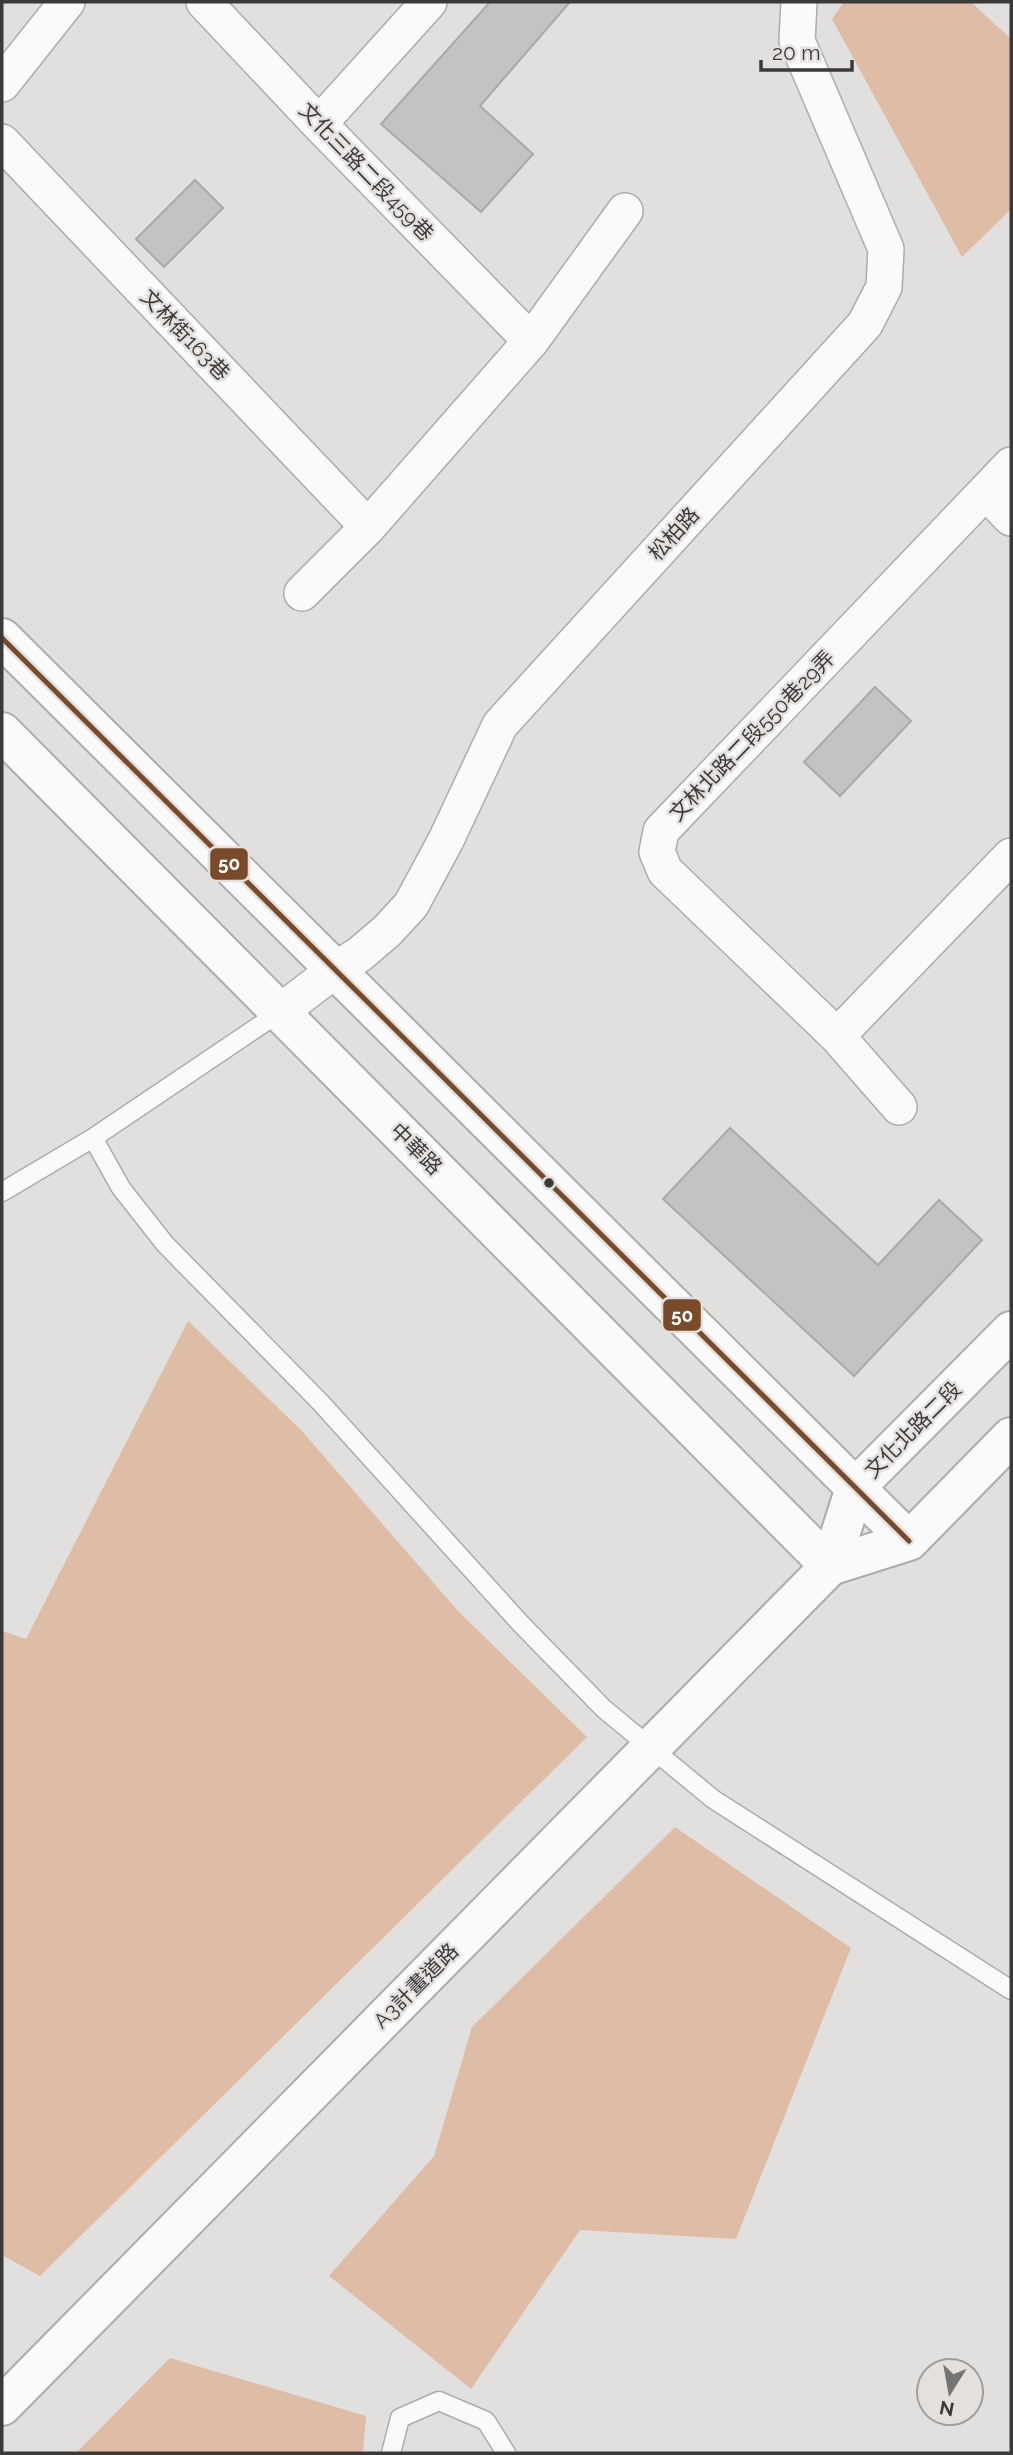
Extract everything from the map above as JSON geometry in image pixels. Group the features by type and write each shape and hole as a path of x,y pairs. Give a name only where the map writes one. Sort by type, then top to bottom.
{"street":[{"path":"2,84 67,2"},
{"name":"文化三路二段459巷","path":"204,2 318,124 531,341"},
{"path":"318,124 429,2"},
{"name":"松柏路","path":"280,1012 360,954 387,931 411,905 446,841 500,725 865,324 884,288 886,249 797,41 799,2"},
{"name":"文林街163巷","path":"2,142 368,527"},
{"path":"302,593 368,527 531,341 625,211"},
{"name":"文林北路二段550巷29弄","path":"900,1107 837,1036 665,871 657,852 661,831 1011,465"},
{"path":"986,492 1011,518"},
{"path":"2,638 909,1541"},
{"name":"中華路","path":"2,732 830,1566"},
{"path":"837,1036 1011,856"},
{"name":"文化北路二段","path":"830,1566 855,1488 1011,1331"},
{"path":"830,1566 909,1541 1011,1437"},
{"name":"A3計畫道路","path":"2,2406 830,1566"}],"lane":[{"path":"2,1192 93,1138 280,1012"},
{"path":"93,1138 121,1188 165,1244 321,1403 521,1624 604,1709 713,1799 1011,1990"},
{"path":"391,2453 400,2418 439,2401 486,2421 506,2453"}],"shaded area":[{"path":"844,2 971,2 1011,39 1011,209 962,257 832,19"},
{"path":"188,1321 301,1430 458,1611 587,1737 40,2276 2,2255 2,1631 26,1639"},
{"path":"675,1827 851,1948 736,2239 580,2230 471,2389 329,2276 434,2156 472,2027"},
{"path":"170,2358 366,2416 363,2453 76,2453"}],"building":[{"path":"490,2 570,2 480,106 533,154 481,212 381,124"},
{"path":"195,180 223,208 164,267 136,239"},
{"path":"875,687 911,721 840,796 804,762"},
{"path":"730,1128 878,1265 939,1200 982,1240 854,1376 663,1199"}],"transit line":[{"name":"50","path":"2,638 909,1541"}]}
